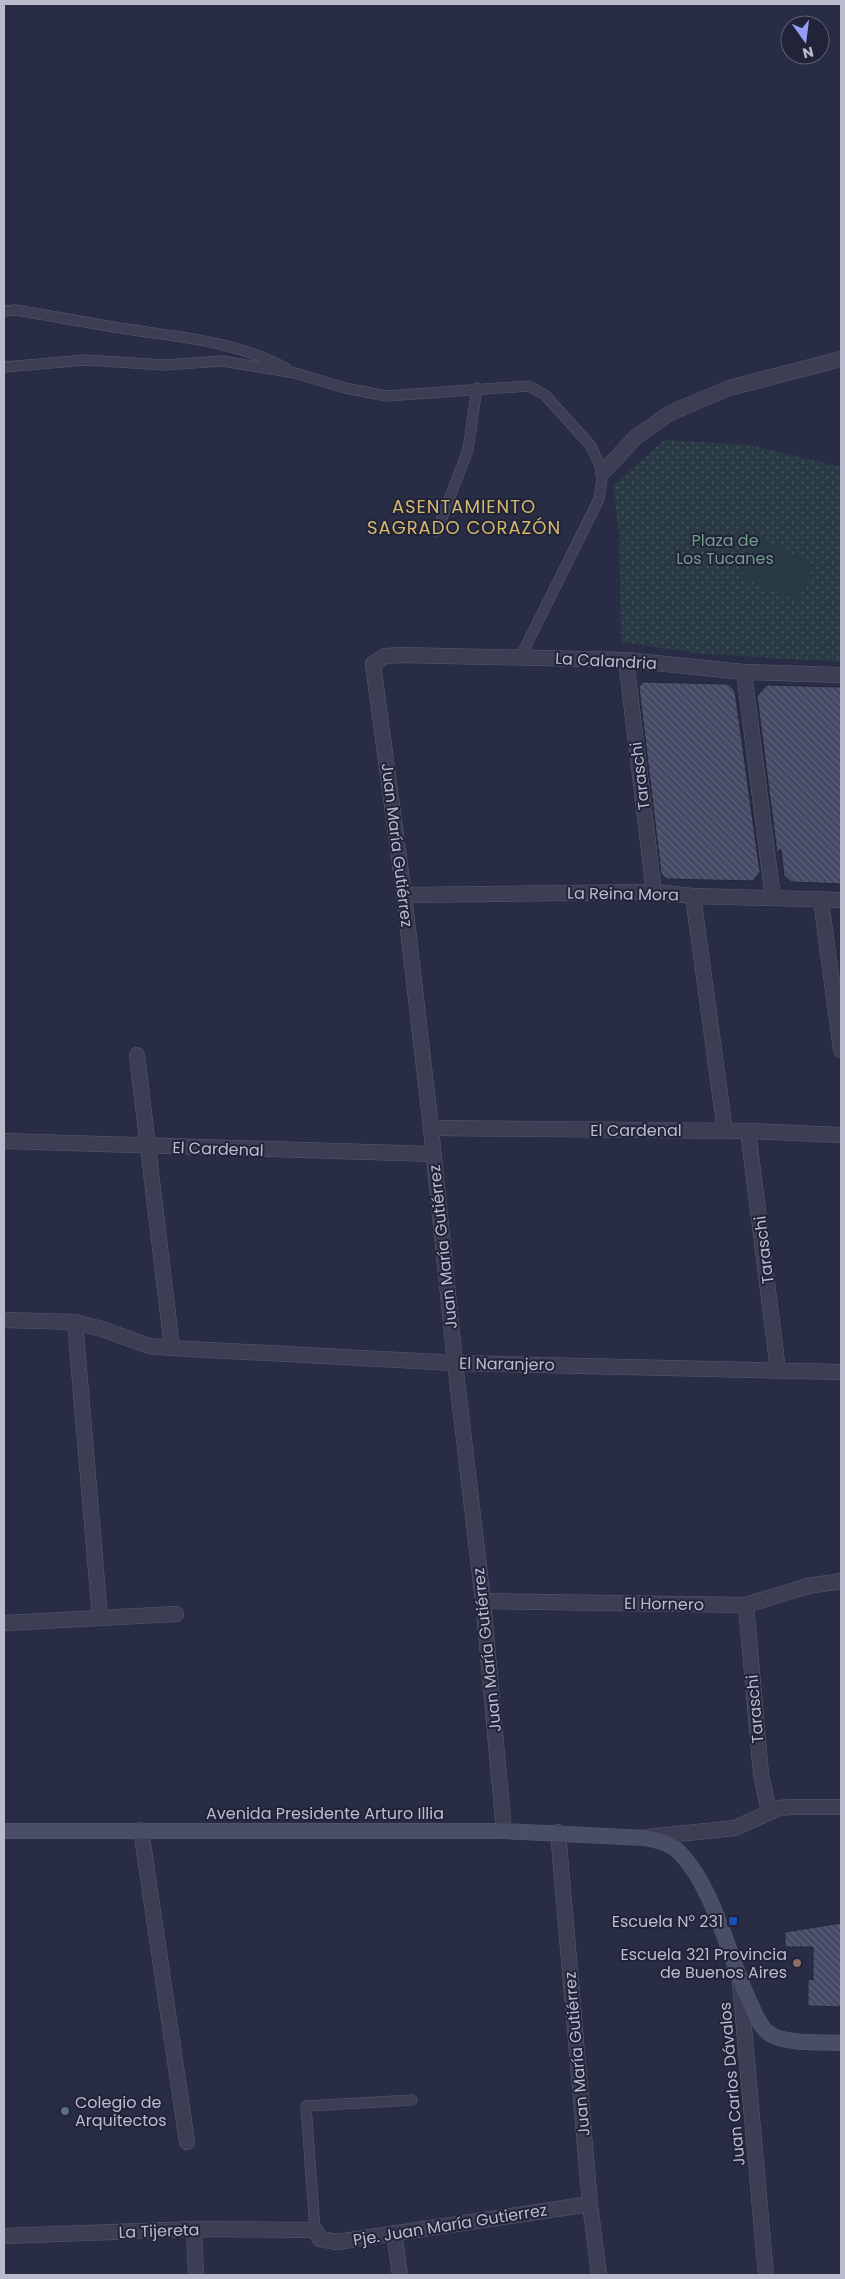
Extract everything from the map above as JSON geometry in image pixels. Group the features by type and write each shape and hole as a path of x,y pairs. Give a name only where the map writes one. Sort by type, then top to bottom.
{"street":[{"path":"603,472 636,437 670,413 729,388 841,359"},
{"name":"La Calandria","path":"373,664 385,656 402,655 626,660 744,672 841,674"},
{"name":"Taraschi","path":"626,660 654,892"},
{"name":"Juan María Gutiérrez","path":"373,664 404,895 483,1601 504,1831"},
{"path":"744,672 773,898"},
{"name":"La Reina Mora","path":"404,895 654,892 692,896 841,900"},
{"path":"692,896 725,1131"},
{"path":"821,900 841,1050"},
{"path":"137,1055 172,1348"},
{"name":"El Cardenal","path":"430,1128 748,1131 841,1135"},
{"name":"Taraschi","path":"748,1131 778,1370"},
{"name":"El Cardenal","path":"4,1141 149,1147 433,1154"},
{"name":"El Naranjero","path":"4,1320 76,1322 149,1346 172,1348 455,1363 841,1372"},
{"path":"76,1322 100,1618"},
{"name":"El Hornero","path":"483,1601 746,1605 808,1586 841,1581"},
{"name":"Taraschi","path":"746,1605 762,1774 769,1812"},
{"path":"4,1623 176,1614"},
{"path":"646,1838 735,1828 769,1812 791,1806 841,1807"},
{"path":"141,1830 187,2142"},
{"name":"Avenida Presidente Arturo Illia","path":"4,1831 504,1831 558,1832 646,1838"},
{"name":"Juan María Gutiérrez","path":"558,1832 590,2204 599,2275"},
{"name":"Juan Carlos Dávalos","path":"646,1838 665,1842 679,1852 696,1873 725,1940 740,1982 766,2275"},
{"path":"740,1982 762,2028 776,2037 808,2042 841,2043"},
{"name":"Pje. Juan María Gutierrez","path":"315,2230 320,2239 337,2242 590,2204"},
{"path":"194,2229 196,2275"},
{"name":"La Tijereta","path":"4,2236 194,2229 315,2230"},
{"path":"394,2232 400,2275"}],"lane":[{"path":"4,311 15,310 146,332 201,339 267,358 295,373"},
{"path":"4,367 86,360 164,365 222,360 295,373 345,388 386,396 477,388 529,386 545,395 591,446 603,472 599,499 520,658"},
{"path":"437,531 468,450 477,388"},
{"path":"315,2230 306,2106 412,2100"}],"green space":[{"name":"Plaza de Los Tucanes","path":"664,440 751,445 841,467 841,662 703,654 621,642 619,536 613,486"},
{"path":"758,536 815,565 797,601 741,577"}],"building":[{"path":"643,682 728,684 735,691 760,872 753,881 667,879 661,874 639,687"},
{"path":"767,685 841,687 841,884 792,882 784,876 781,849 777,853 757,696"},
{"path":"841,1923 841,2007 808,2006 808,1979 813,1980 813,1947 785,1947 785,1932"}],"place":[{"name":"Escuela N° 231","path":"733,1921"},
{"name":"Escuela 321 Provincia de Buenos Aires","path":"797,1963"},
{"name":"Colegio de Arquitectos","path":"65,2111"}],"district":[{"name":"ASENTAMIENTO SAGRADO CORAZÓN","path":"464,516"}]}
